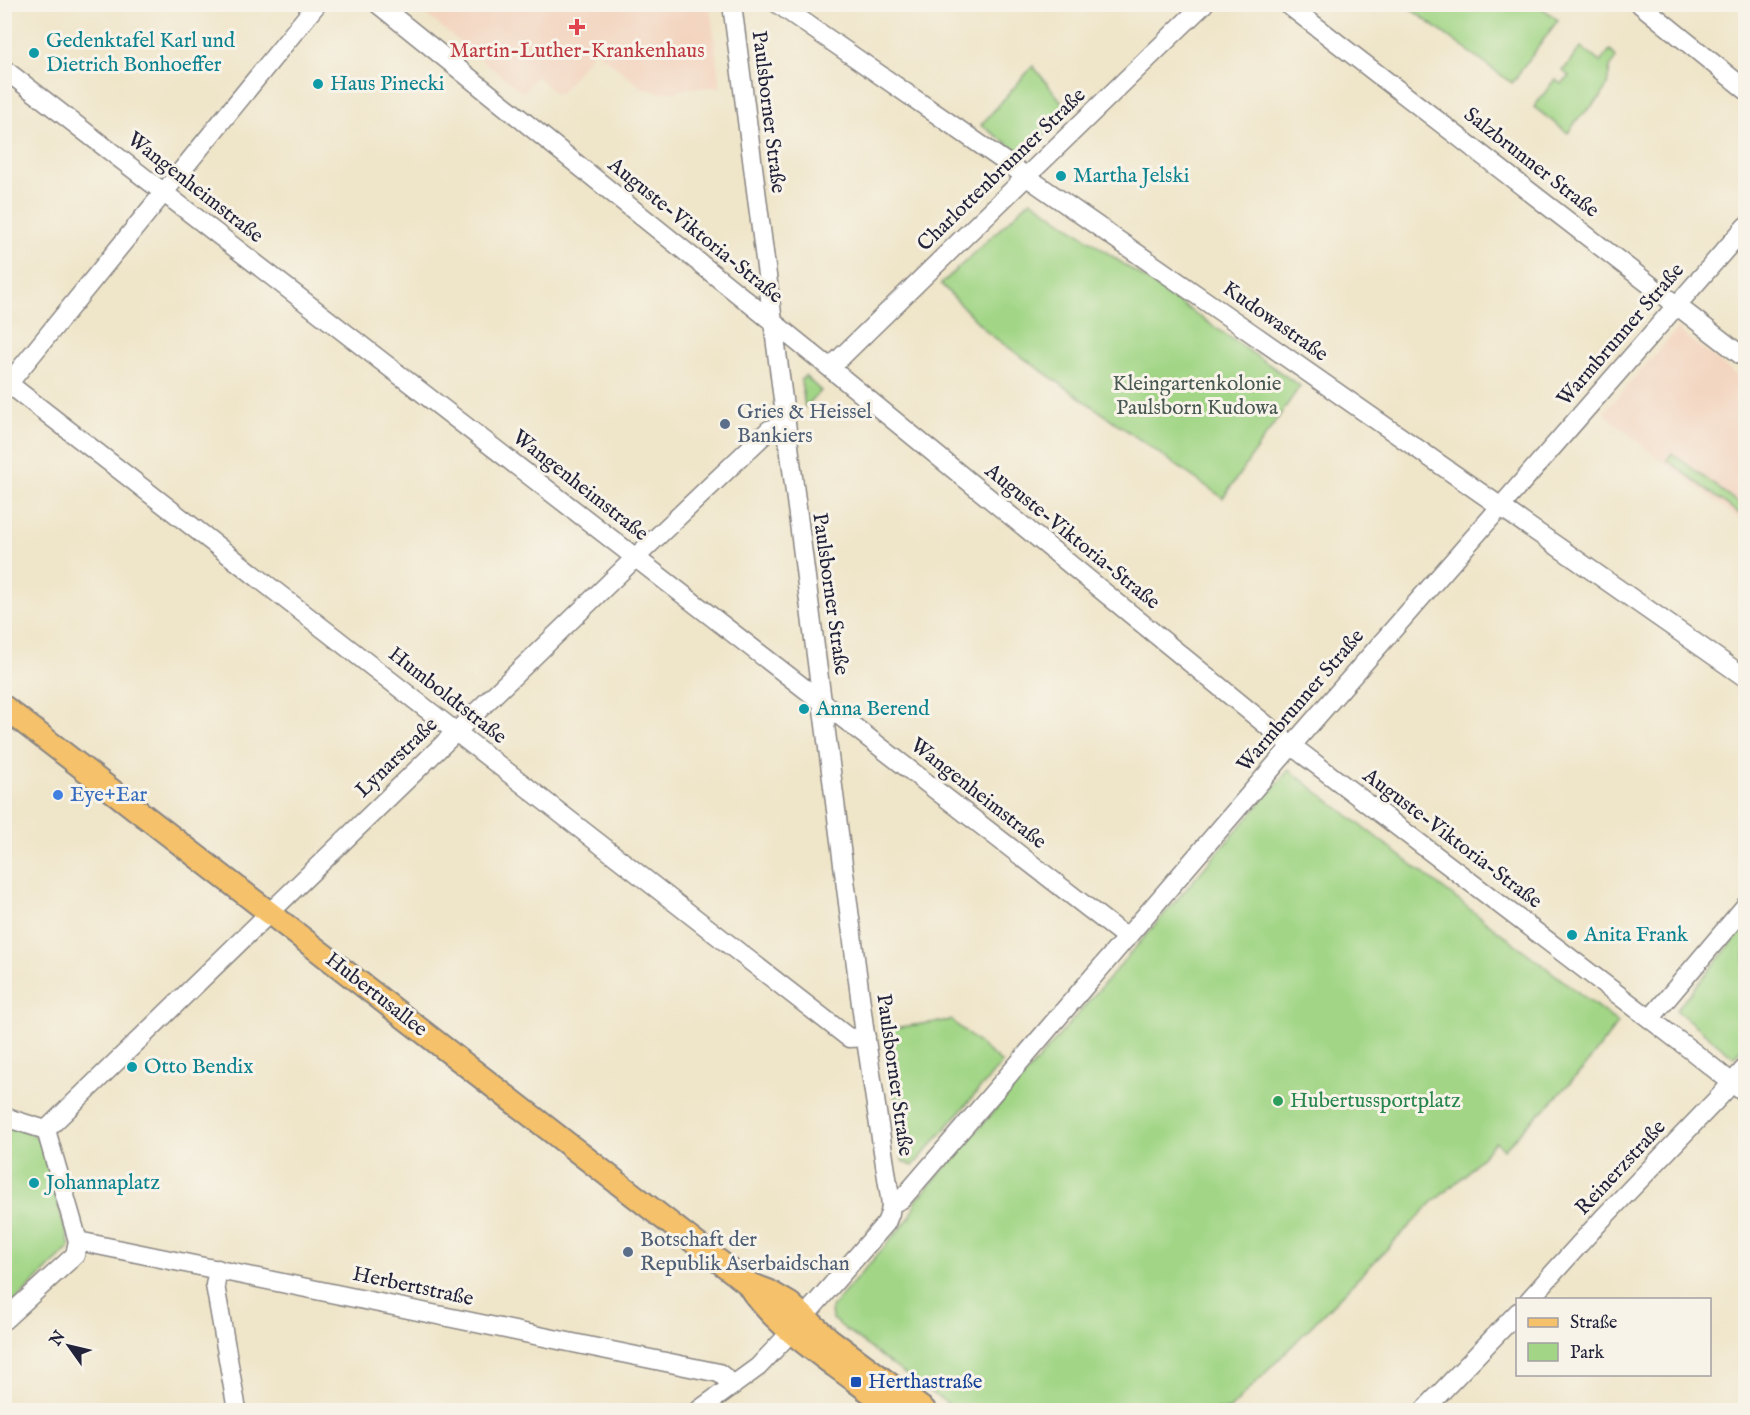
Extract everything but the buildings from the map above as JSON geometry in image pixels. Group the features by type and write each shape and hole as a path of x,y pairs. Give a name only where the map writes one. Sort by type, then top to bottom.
{"main road":[{"name":"Hubertusallee","path":"4,707 747,1283 759,1301 798,1325 829,1339 924,1410"},
{"name":"Hubertusallee","path":"798,1325 873,1395 896,1410"}],"street":[{"path":"6,384 165,193 317,4"},
{"name":"Auguste-Viktoria-Straße","path":"378,4 831,368 1293,746 1739,1088"},
{"name":"Paulsborner Straße","path":"732,4 866,1036 891,1204 886,1223 798,1325"},
{"name":"Kudowastraße","path":"778,4 1746,678"},
{"name":"Charlottenbrunner Straße","path":"831,368 1204,4"},
{"name":"Salzbrunner Straße","path":"1287,4 1746,359"},
{"path":"1640,4 1746,90"},
{"name":"Wangenheimstraße","path":"4,69 1127,938"},
{"name":"Warmbrunner Straße","path":"891,1204 902,1199 1746,226"},
{"name":"Humboldtstraße","path":"6,384 849,1038 866,1036"},
{"name":"Lynarstraße","path":"46,1130 769,430 786,425"},
{"path":"1650,1019 1746,905"},
{"name":"Reinerzstraße","path":"1530,1298 1604,1218 1739,1088 1746,1067"},
{"path":"4,1117 46,1130 78,1241 75,1255 4,1320"},
{"name":"Herbertstraße","path":"78,1241 719,1373 734,1385"},
{"path":"218,1269 215,1285 237,1410"},
{"path":"1424,1410 1516,1314"},
{"path":"699,1410 758,1367 798,1325"}],"shaded area":[{"name":"Martin-Luther-Krankenhaus","path":"414,5 710,5 720,87 655,92 641,87 595,50 561,92 555,93 536,76 523,93"},
{"path":"1677,329 1745,382 1745,523 1655,456 1604,413"}],"green space":[{"path":"1417,4 1538,5 1558,20 1512,83 1412,10"},
{"path":"1581,47 1600,62 1610,50 1616,57 1601,97 1577,120 1568,133 1534,107 1555,79 1562,84 1569,76 1563,71"},
{"path":"1033,66 1065,106 1065,114 1024,155 981,125"},
{"name":"Kleingartenkolonie Paulsborn Kudowa","path":"1031,200 1300,386 1223,498 988,333 941,284"},
{"path":"805,376 821,391 805,407 801,380"},
{"path":"1672,453 1745,508 1745,518 1667,460"},
{"name":"Hubertussportplatz","path":"1289,770 1618,1023 1584,1068 1542,1112 1504,1149 1495,1142 1465,1175 1432,1203 1229,1410 957,1410 832,1319 831,1308 911,1216 916,1201"},
{"path":"1745,927 1745,1044 1734,1057 1676,1010"},
{"path":"951,1020 1002,1063 913,1166 903,1162 886,1029"},
{"name":"Johannaplatz","path":"5,1123 36,1136 41,1141 70,1247 5,1311"}],"place":[{"name":"Martin-Luther-Krankenhaus","path":"577,27"},
{"name":"Gedenktafel Karl und Dietrich Bonhoeffer","path":"34,53"},
{"name":"Haus Pinecki","path":"318,84"},
{"name":"Martha Jelski","path":"1061,176"},
{"name":"Gries & Heissel Bankiers","path":"725,424"},
{"name":"Anna Berend","path":"804,709"},
{"name":"Eye+Ear","path":"58,795"},
{"name":"Anita Frank","path":"1572,935"},
{"name":"Otto Bendix","path":"132,1067"},
{"name":"Hubertussportplatz","path":"1278,1101"},
{"name":"Johannaplatz","path":"34,1183"},
{"name":"Botschaft der Republik Aserbaidschan","path":"628,1252"},
{"name":"Herthastraße","path":"856,1382"}]}
